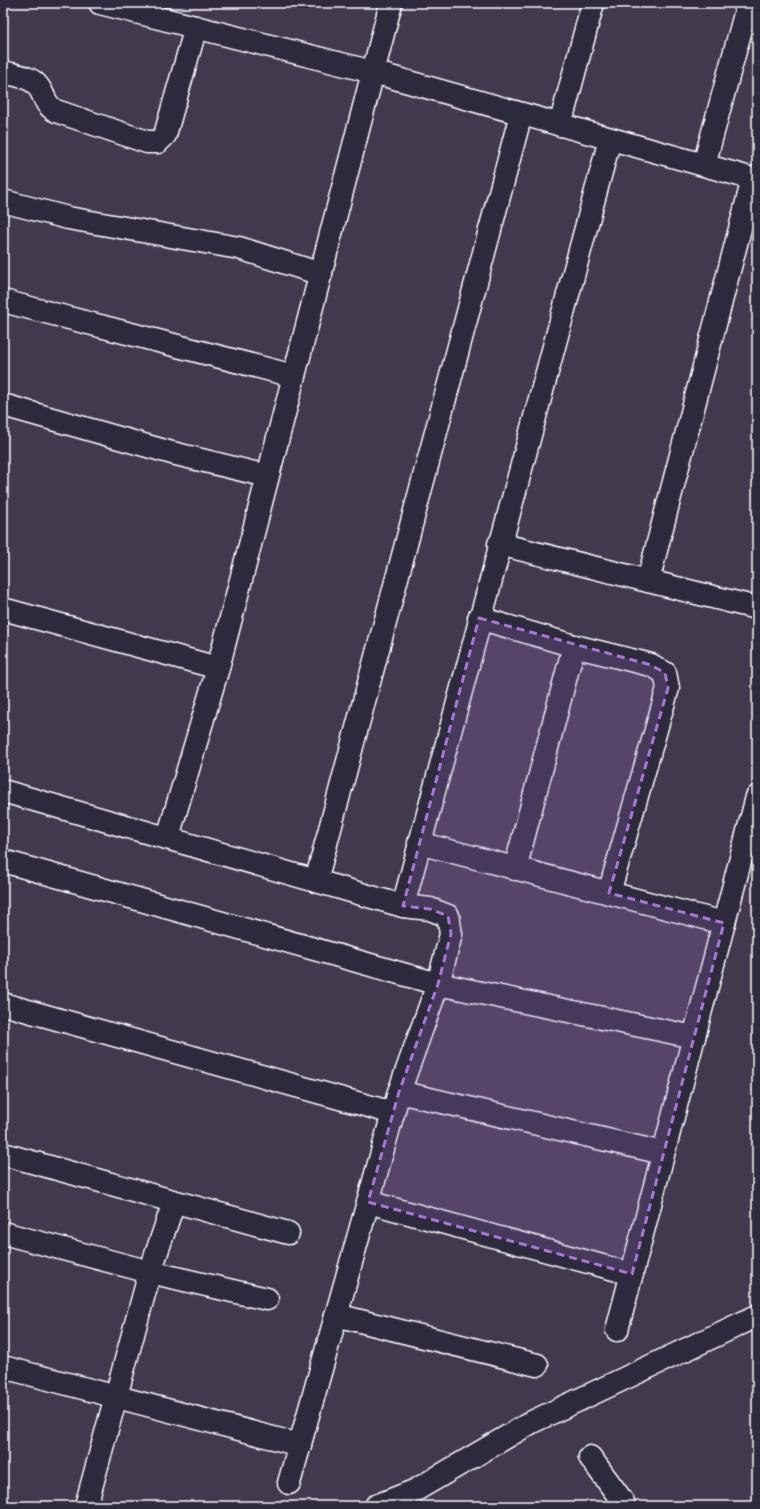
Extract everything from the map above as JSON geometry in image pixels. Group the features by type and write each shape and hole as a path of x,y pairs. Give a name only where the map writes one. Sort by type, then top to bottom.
{"street":[{"path":"100,3 170,12 196,27 373,72 755,180 648,581"},
{"path":"168,837 218,668 391,3"},
{"path":"560,125 593,3"},
{"path":"704,166 748,3"},
{"path":"3,72 35,82 42,92 47,106 56,111 147,142 158,142 164,135 196,27"},
{"path":"316,881 521,114"},
{"path":"402,906 610,139"},
{"path":"3,200 68,218 239,248 320,274"},
{"path":"3,301 294,376"},
{"path":"3,405 172,453 267,476"},
{"path":"499,544 757,608"},
{"path":"3,609 218,668"},
{"path":"479,618 574,646 651,665 665,673 668,688 609,893"},
{"path":"515,869 574,646"},
{"path":"3,791 168,837 402,906 430,909 448,916 451,934 438,984 399,1092 290,1483"},
{"path":"617,1330 757,797"},
{"path":"419,843 724,923"},
{"path":"3,861 438,984 694,1037"},
{"path":"3,1004 393,1113"},
{"path":"399,1092 663,1153"},
{"path":"3,1154 288,1233"},
{"path":"86,1506 150,1272 174,1202"},
{"path":"368,1202 632,1274"},
{"path":"3,1233 150,1272 266,1299"},
{"path":"336,1315 537,1365"},
{"path":"376,1506 414,1498 532,1422 757,1316"},
{"path":"3,1367 300,1445"},
{"path":"590,1457 623,1502 624,1506"}],"highlighted area":[{"path":"479,618 651,665 665,673 668,688 609,893 724,923 632,1274 368,1202 399,1092 438,984 451,934 448,916 430,909 403,906"}]}
